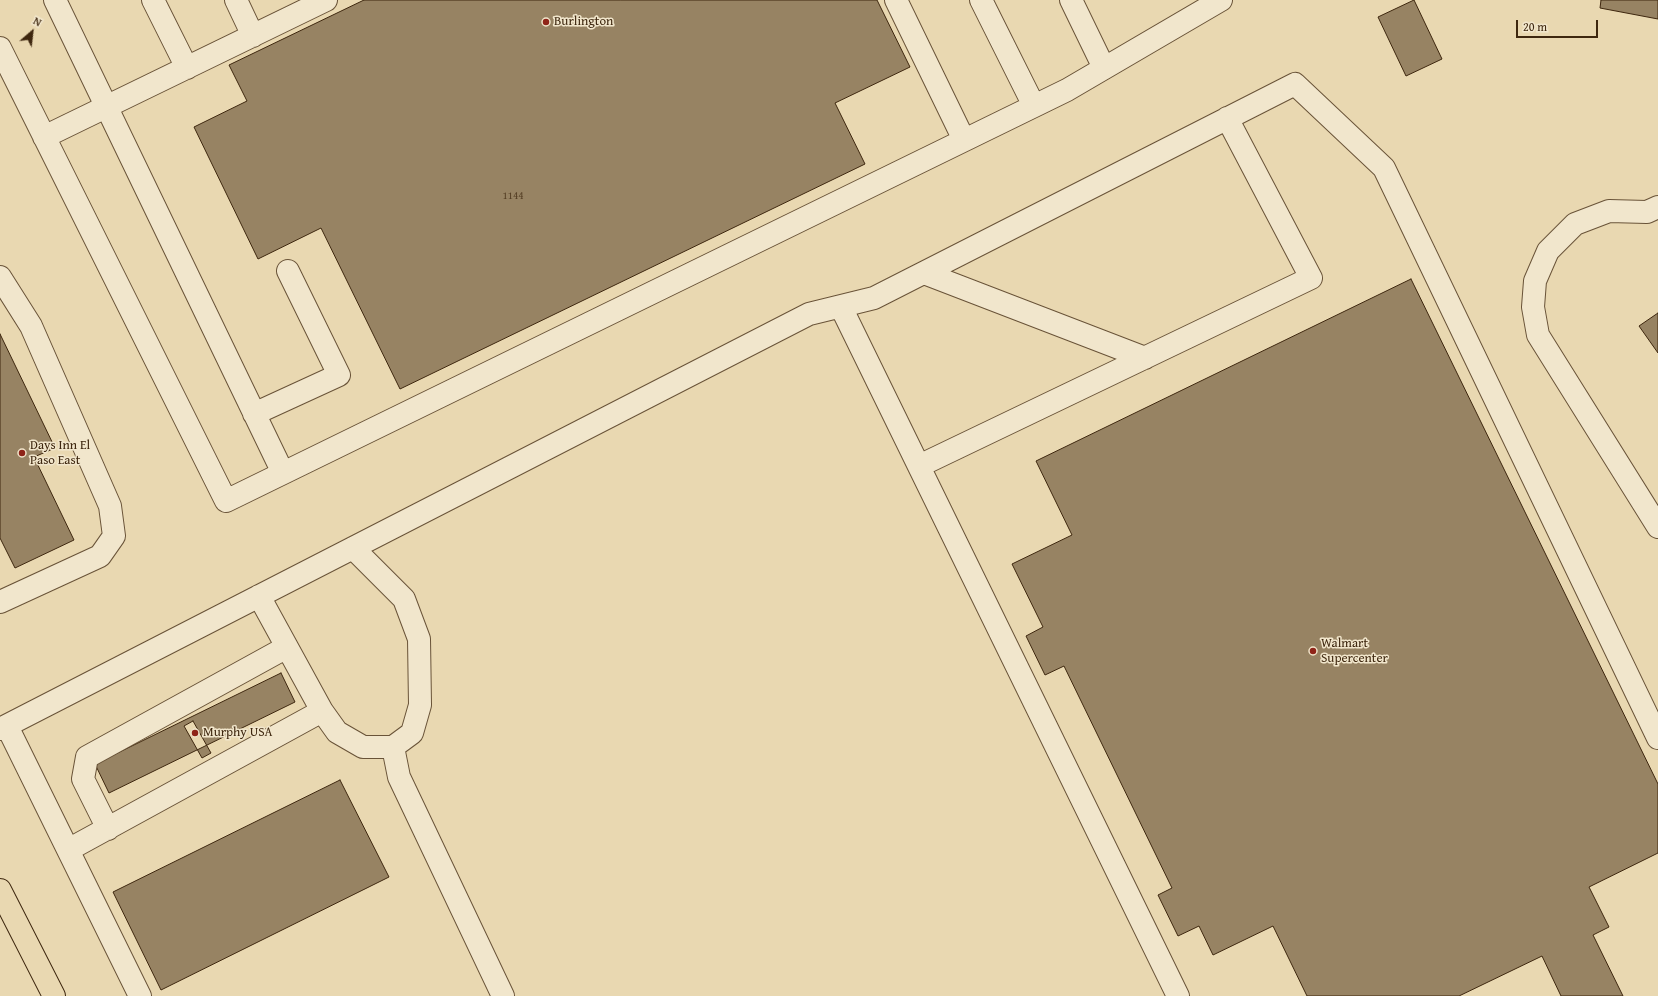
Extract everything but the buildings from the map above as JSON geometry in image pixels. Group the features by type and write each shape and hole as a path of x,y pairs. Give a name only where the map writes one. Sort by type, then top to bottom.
{"main road":[{"path":"0,890 54,996"}],"lane":[{"path":"55,0 283,473"},
{"path":"153,0 187,68"},
{"path":"236,0 253,36"},
{"path":"896,0 964,140"},
{"path":"981,0 1034,106"},
{"path":"1071,0 1104,68"},
{"path":"0,48 226,501 1034,106 1104,68 1221,0"},
{"path":"44,137 253,36 320,1"},
{"path":"140,996 68,850 3,727 809,314 874,298 1295,84 1384,168 1658,738"},
{"path":"919,466 1311,278 1227,118"},
{"path":"1658,208 1647,212 1609,211 1575,224 1548,250 1535,281 1533,307 1538,335 1658,527"},
{"path":"254,414 339,375 288,271"},
{"path":"924,273 1145,358"},
{"path":"0,277 31,326 110,506 114,536 100,556 0,602"},
{"path":"841,307 1178,996"},
{"path":"259,596 322,711 337,732 363,747 393,746 412,733 420,705 419,639 404,599 353,548"},
{"path":"108,829 83,779 87,757 287,647"},
{"path":"68,850 322,711"},
{"path":"393,746 399,777 503,996"}],"place":[{"name":"Burlington","path":"546,22"},
{"name":"Days Inn El Paso East","path":"22,453"},
{"name":"Walmart Supercenter","path":"1313,651"},
{"name":"Murphy USA","path":"195,733"}]}
